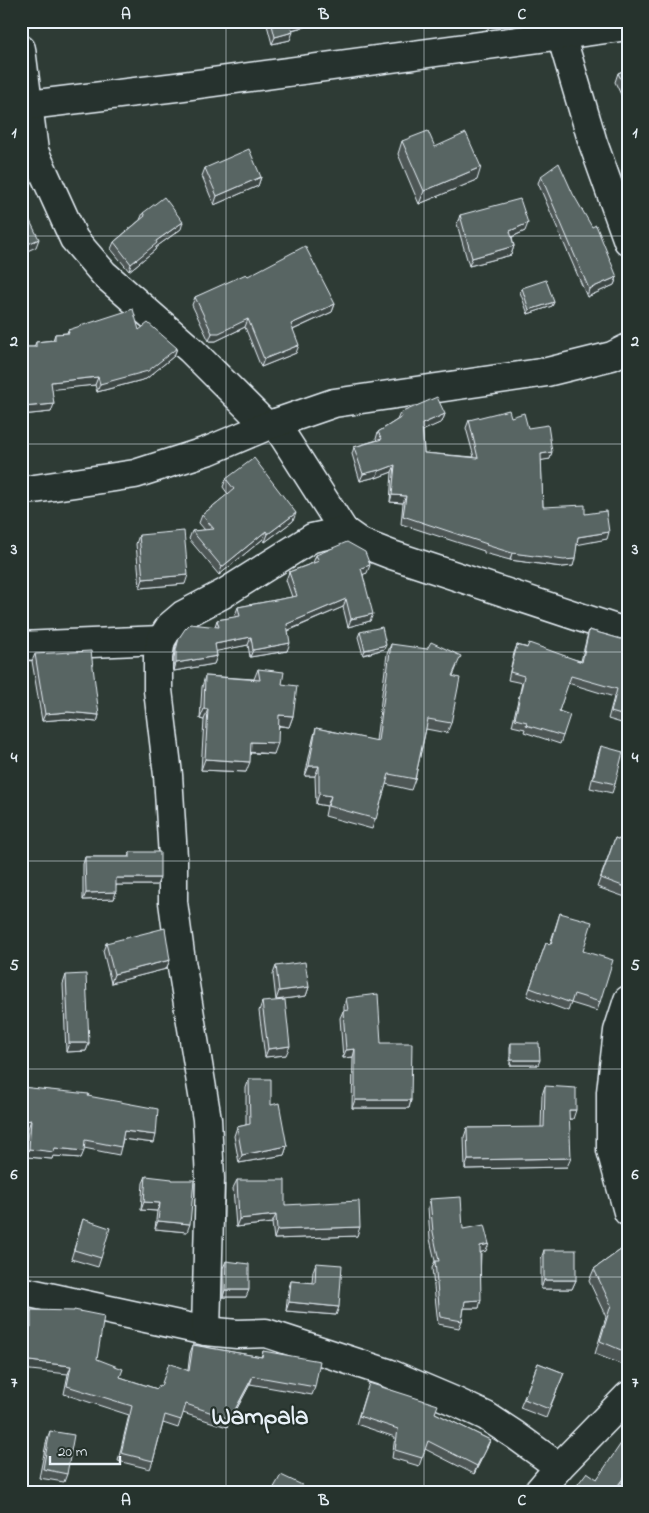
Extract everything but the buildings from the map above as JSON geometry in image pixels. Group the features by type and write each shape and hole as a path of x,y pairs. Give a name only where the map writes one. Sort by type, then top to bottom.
{"street":[{"path":"25,106 176,87 560,28 628,26"},
{"path":"560,28 593,143 628,240"},
{"path":"21,49 25,106 34,151 74,239 104,274 191,350 271,425 344,531 362,543 392,555 628,633"},
{"path":"21,491 135,474 210,450 271,425 334,404 547,372 612,356 628,348"},
{"path":"206,1330 210,1179 207,1119 181,961 174,902 168,775 158,690 158,658 161,640 170,626 183,616 312,538 344,531"},
{"path":"21,646 161,640"},
{"path":"628,1000 618,1031 612,1092 610,1150 628,1212"},
{"path":"21,1291 206,1330 237,1334 266,1333 298,1342 388,1373 454,1400 486,1416 559,1467"},
{"path":"538,1492 559,1467 628,1396"}],"district":[{"name":"Wampala","path":"260,1415"}]}
